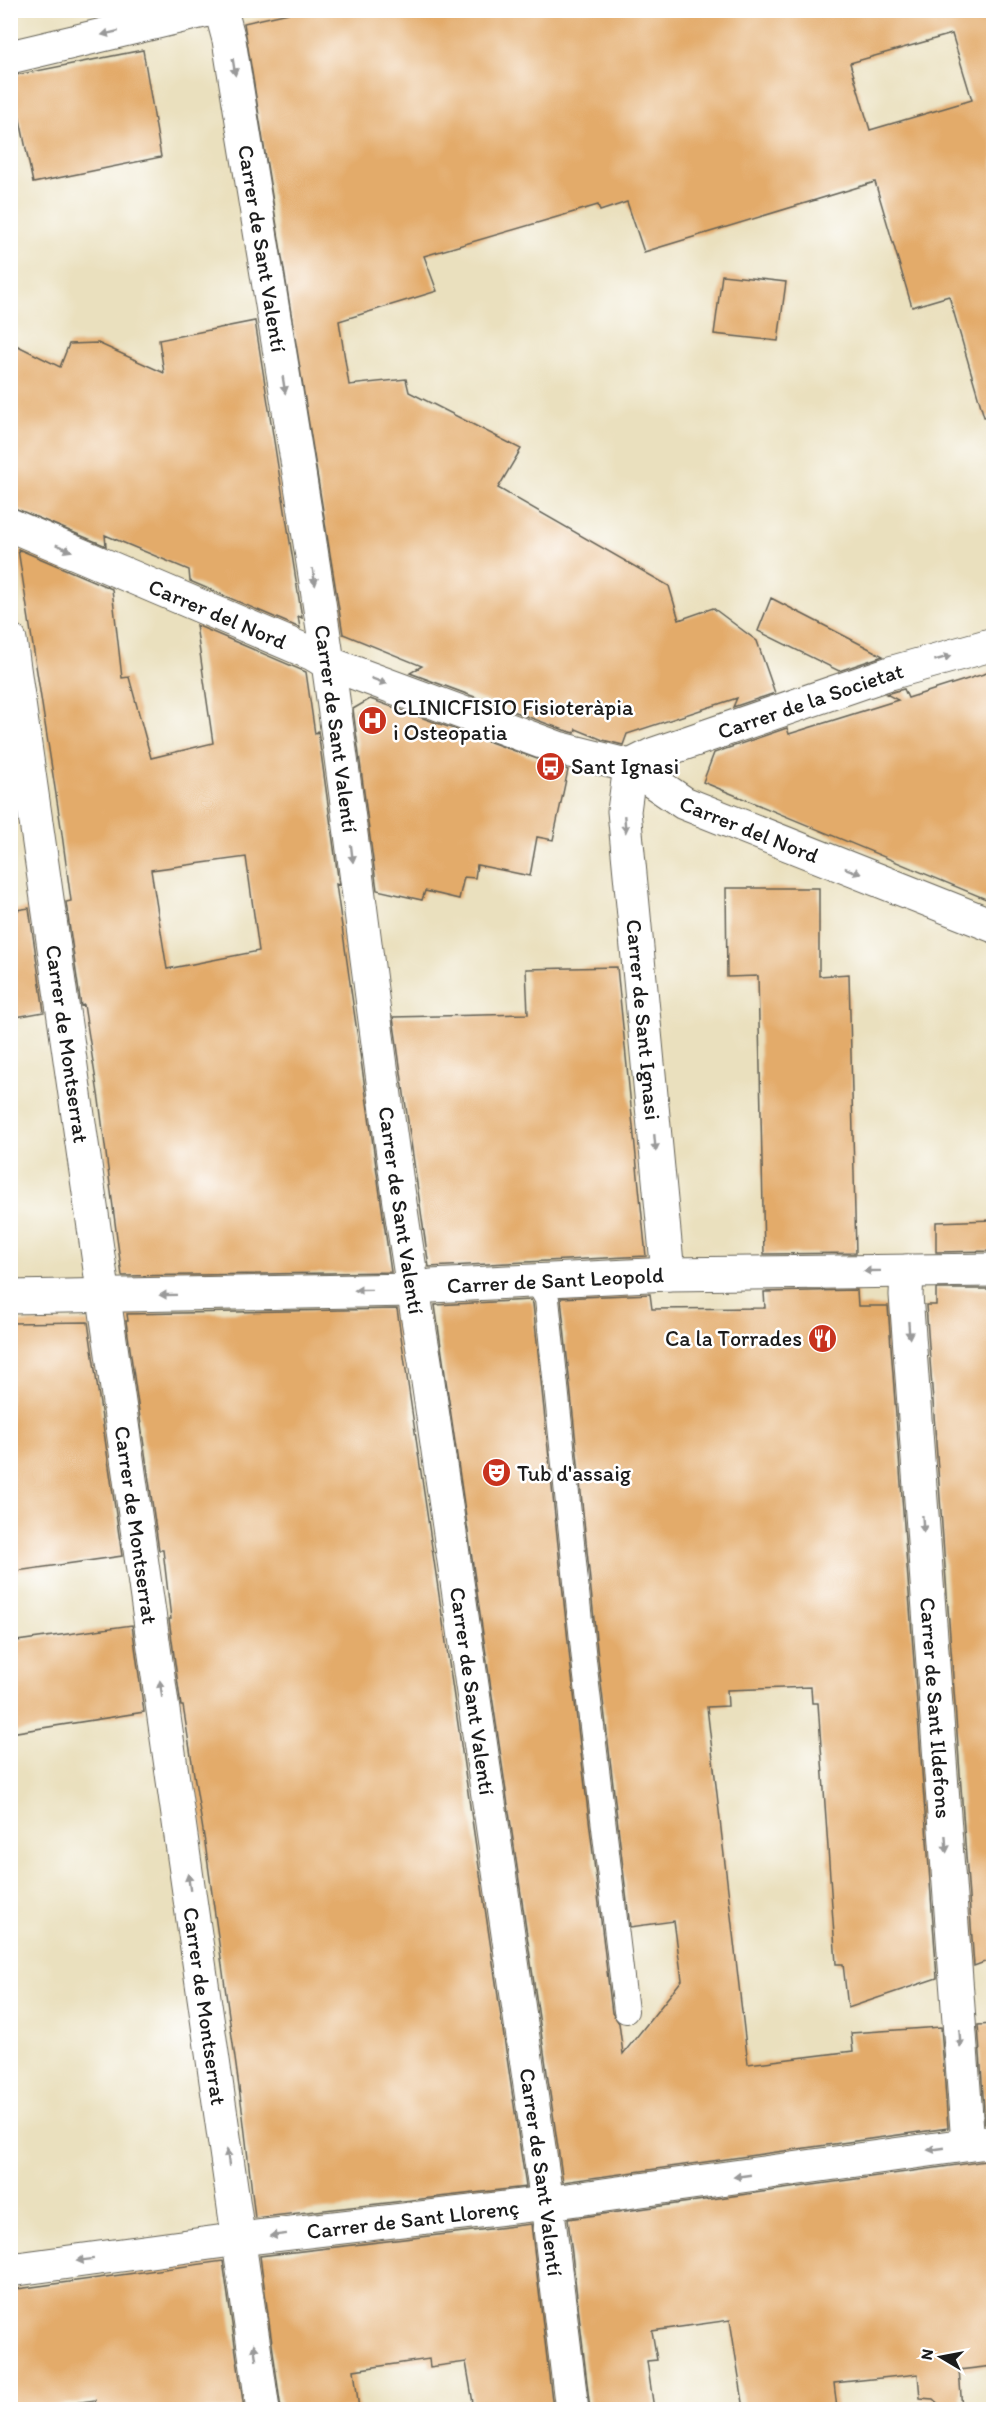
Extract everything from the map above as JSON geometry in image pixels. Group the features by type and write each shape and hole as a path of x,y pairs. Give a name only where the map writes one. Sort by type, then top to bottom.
{"street":[{"path":"10,57 208,10"},
{"name":"Carrer de Sant Valentí","path":"221,10 230,40 328,663 413,1290 547,2203 572,2409"},
{"name":"Carrer del Nord","path":"10,525 313,654 328,663 558,748 630,766 684,803 993,926"},
{"name":"Carrer de Montserrat","path":"10,640 263,2409"},
{"name":"Carrer de la Societat","path":"630,766 654,754 890,673 993,644"},
{"name":"Carrer de Sant Ignasi","path":"630,766 624,811 668,1274"},
{"name":"Carrer de Sant Leopold","path":"10,1297 413,1290 431,1286 668,1274 993,1270"},
{"name":"Carrer de Sant Ildefons","path":"907,1271 908,1319 980,2142"},
{"name":"Carrer de Sant Llorenç","path":"10,2270 240,2239 547,2203 980,2142"}],"lane":[{"path":"537,1282 547,1299 584,1660 626,2011"}],"building":[{"path":"302,10 993,10 993,416 984,417 949,296 912,307 875,182 644,252 627,202 600,211 598,205 424,256 437,291 339,321 349,385 406,379 409,392 521,449 498,488 669,586 679,620 713,608 757,641 775,693 733,707 737,698 627,734 623,745 576,729 575,733 564,730 410,673 422,666 343,634 244,23","holes":["952,34 972,100 870,130 850,63"]},
{"path":"143,50 161,157 33,183 11,76"},
{"path":"722,275 786,282 778,341 714,334"},
{"path":"255,321 302,618 298,616 300,628 190,581 189,570 105,535 106,546 12,507 10,499 10,342 60,367 69,344 98,343 164,373 159,340"},
{"path":"18,549 112,589 122,678 129,677 151,758 213,743 196,625 306,672 315,734 318,731 339,885 336,884 391,1272 122,1276 99,1100 84,1005 81,1006 66,902 71,901","holes":["246,857 259,951 167,969 151,870"]},
{"path":"771,598 883,656 839,671 758,631"},
{"path":"993,671 993,902 703,782 714,753 787,728 789,734 898,700 886,694 896,691 904,689 908,698"},
{"path":"370,699 568,770 553,840 537,837 530,876 477,865 475,878 464,877 459,899 425,891 422,900 377,890 353,709"},
{"path":"726,888 819,888 819,976 849,974 856,1253 764,1254 758,976 727,977"},
{"path":"29,908 44,1012 10,1018 10,911"},
{"path":"617,967 646,1256 429,1267 393,1017 528,1014 526,969"},
{"path":"993,1220 993,1251 936,1252 936,1222"},
{"path":"936,1289 993,1289 993,1959 974,1966 926,1305 936,1305"},
{"path":"857,1290 858,1306 888,1306 937,1978 848,2008 843,1964 836,1964 818,1703 812,1703 811,1687 727,1690 728,1706 707,1707 748,2064 853,2051 851,2033 941,2027 948,2128 563,2182 435,1305 531,1300 533,1304 570,1661 612,2013 619,2023 623,2054 682,1980 674,1921 630,1927 598,1658 561,1298 650,1294 652,1309 765,1308 764,1292"},
{"path":"397,1309 526,2187 255,2218 205,1843 183,1706 181,1706 169,1619 171,1619 163,1550 159,1550 126,1321 128,1321 127,1314"},
{"path":"88,1322 122,1556 10,1572 10,1323"},
{"path":"132,1625 144,1712 10,1733 10,1642"},
{"path":"993,2024 993,2123 985,2123 978,2025"},
{"path":"993,2160 993,2366 959,2370 962,2409 944,2409 933,2399 920,2398 918,2374 834,2383 837,2409 744,2409 730,2320 652,2331 657,2360 647,2361 654,2409 590,2409 568,2219"},
{"path":"531,2224 553,2409 474,2409 466,2362 430,2367 429,2359 354,2370 359,2409 281,2409 260,2256"},
{"path":"223,2261 244,2409 97,2409 95,2400 30,2409 10,2409 10,2290"}],"place":[{"name":"CLINICFISIO Fisioteràpia i Osteopatia","path":"372,720"},
{"name":"Sant Ignasi","path":"550,766"},
{"name":"Ca la Torrades","path":"823,1338"},
{"name":"Tub d'assaig","path":"496,1473"}]}
